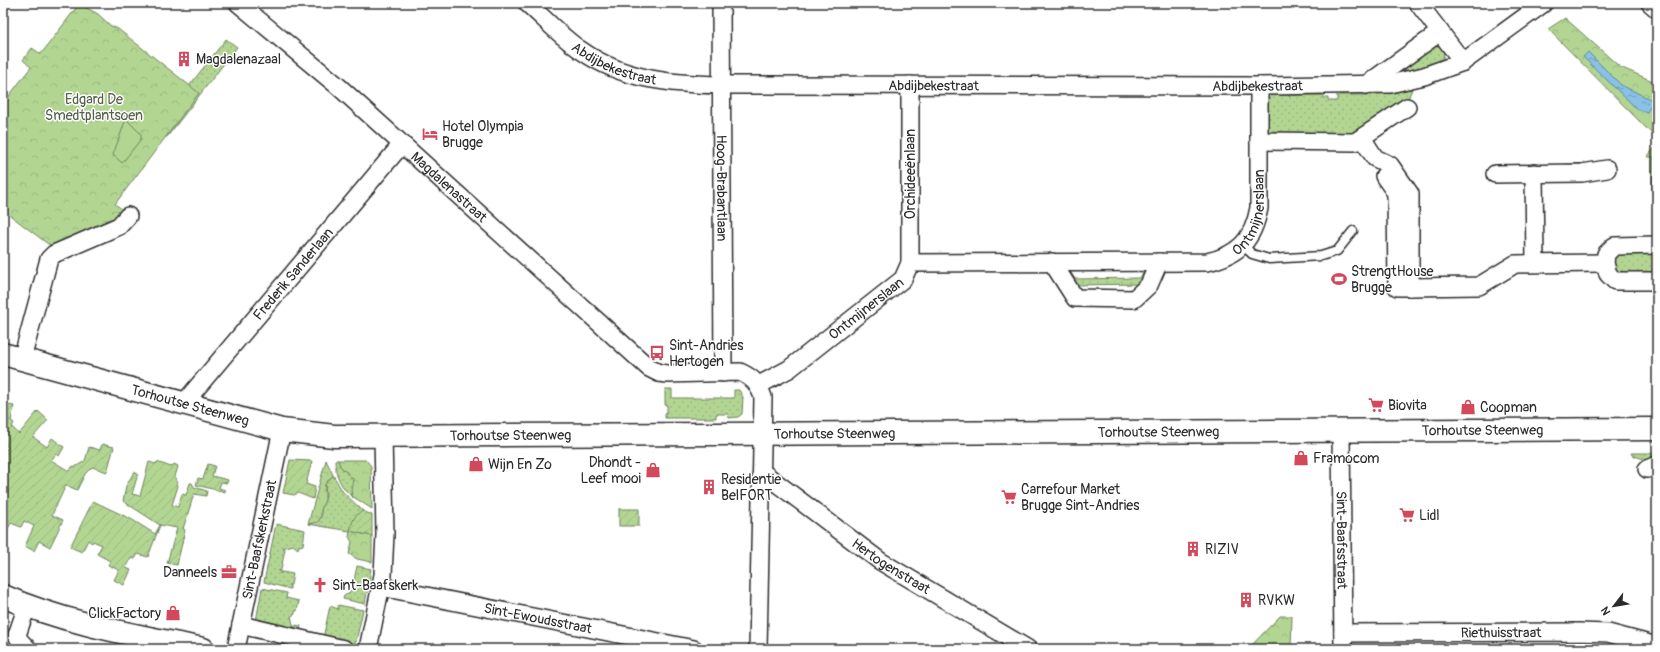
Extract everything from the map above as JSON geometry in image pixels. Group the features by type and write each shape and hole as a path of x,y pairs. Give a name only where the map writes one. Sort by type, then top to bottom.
{"main road":[{"name":"Torhoutse Steenweg","path":"13,357 282,430 334,436 1657,429"},
{"path":"3,596 26,606 67,620 203,649"}],"street":[{"name":"Magdalenastraat","path":"238,3 302,55 649,368 659,373 723,373"},
{"name":"Abdijbekestraat","path":"527,3 581,51 617,70 664,82 722,85 1259,86 1366,86 1390,84 1419,78 1463,62 1544,3"},
{"name":"Hoog-Brabantlaan","path":"721,3 723,373"},
{"path":"1418,3 1463,62"},
{"path":"1650,3 1657,9"},
{"path":"1366,86 1440,32"},
{"name":"Orchideeënlaan","path":"910,85 910,263"},
{"name":"Ontmijnerslaan","path":"759,385 789,370 903,279 910,263 1207,262 1222,259 1233,253 1243,245 1256,225 1259,208 1259,86"},
{"path":"1259,141 1355,142 1407,107"},
{"path":"1362,138 1375,158 1390,165 1410,194 1410,287 1479,286 1515,264 1605,263"},
{"name":"Frederik Sanderlaan","path":"184,403 402,144"},
{"path":"1495,174 1582,173 1608,169"},
{"path":"1534,173 1535,264"},
{"name":"Torhoutse Steenweg","path":"13,357 48,259 54,254 120,226 128,216"},
{"path":"1657,245 1614,246 1606,254 1605,263 1608,274 1615,281 1657,281"},
{"path":"1052,262 1075,298 1134,299 1149,285 1160,262"},
{"path":"723,373 740,372 751,377 759,385 763,397 758,649"},
{"name":"Sint-Baafskerkstraat","path":"236,649 282,430"},
{"name":"Sint-Baafsstraat","path":"1341,431 1343,641"},
{"path":"368,649 381,587 385,534 383,436"},
{"name":"Hertogenstraat","path":"762,472 880,561 1028,649"},
{"name":"Sint-Ewoudsstraat","path":"381,587 694,649"},
{"path":"26,606 17,635 20,641 28,649"},
{"path":"241,625 344,649"},
{"name":"Riethuisstraat","path":"1343,641 1579,632 1608,633 1657,646"}],"lane":[{"path":"1243,245 1252,254 1269,259 1320,256 1337,251 1353,231"}],"green space":[{"name":"Edgard De Smedtplantsoen","path":"79,4 98,14 111,26 118,29 199,93 115,204 123,210 115,221 55,246 48,244 3,210 3,104 31,67 23,60 32,48 41,54"},
{"path":"1565,18 1620,67 1657,83 1657,139 1548,29"},
{"path":"226,39 237,47 167,137 158,136 180,79 189,86"},
{"path":"1436,45 1440,45 1444,50 1443,60 1429,66 1407,71 1404,70 1403,68"},
{"path":"1412,89 1406,104 1356,132 1269,133 1268,130 1267,101 1272,95 1324,95 1324,98 1328,98 1328,101 1337,101 1337,95 1371,95"},
{"path":"126,119 141,134 141,139 122,163 113,155"},
{"path":"1657,145 1657,199 1652,192 1653,157 1647,157"},
{"path":"1657,251 1657,274 1618,273 1614,266 1613,262 1616,254"},
{"path":"1144,270 1148,270 1142,284 1074,285 1067,271 1070,271 1075,279 1140,278"},
{"path":"665,389 672,389 672,398 734,398 734,390 739,390 743,397 742,414 738,417 729,418 728,414 716,414 716,418 665,418 667,405 665,405"},
{"path":"4,404 14,406 11,421 14,423 12,427 19,434 38,411 48,420 33,437 47,447 52,438 64,447 59,456 56,454 51,460 69,471 73,466 75,467 85,461 89,447 100,450 102,444 114,447 107,472 92,467 85,474 77,490 66,485 52,515 63,520 50,547 39,541 34,551 25,546 34,526 24,521 21,527 11,523 5,534 3,533 3,453 8,447 3,443"},
{"path":"1631,453 1657,453 1657,459 1652,462 1632,455"},
{"path":"290,460 312,461 306,484 315,487 313,499 298,493 294,495 283,493"},
{"path":"326,460 333,475 325,484 325,500 321,510 321,517 318,522 308,524"},
{"path":"335,460 338,460 341,466 353,478 354,483 351,495 353,498 345,490 340,481 336,471"},
{"path":"338,460 366,460 371,466 372,509 352,496 351,490 353,479 340,466"},
{"path":"149,462 156,464 157,462 171,467 174,464 178,466 175,477 178,486 172,505 178,507 182,494 186,495 190,483 192,483 194,487 207,491 206,496 194,494 183,529 185,530 177,565 167,563 177,528 160,525 123,501 126,486 134,472 138,474 132,494 140,496"},
{"path":"208,464 215,466 212,476 228,480 227,483 221,482 219,488 225,490 225,492 196,485 198,478 203,479"},
{"path":"333,475 343,492 363,511 354,519 350,531 308,524 314,523 321,517 321,510 326,496 325,484"},
{"path":"93,501 131,519 155,534 160,525 148,557 138,554 135,559 131,558 126,568 131,570 124,585 114,580 119,570 108,565 110,561 97,554 102,545 93,541 92,543 88,540 82,552 70,547"},
{"path":"619,509 639,509 639,526 619,526"},
{"path":"363,511 372,515 372,536 350,531 355,516"},
{"path":"276,524 305,530 303,545 299,546 298,549 293,545 283,548 285,549 281,570 278,571 281,571 280,574 282,572 293,574 291,585 288,585 290,586 290,589 264,582"},
{"path":"350,531 372,536 372,562 357,559 349,554 352,542 349,537"},
{"path":"357,566 371,569 365,604 343,599 353,587 355,587 353,585"},
{"path":"262,588 287,593 286,598 299,601 297,611 295,611 295,614 291,616 294,628 296,625 301,626 300,633 256,621"},
{"path":"338,605 363,610 356,642 352,644 323,638 330,606 338,609"},
{"path":"1280,616 1292,616 1291,649 1248,649"}],"water":[{"path":"1588,52 1621,85 1652,100 1653,103 1647,112 1638,110 1583,57"}],"place":[{"name":"Magdalenazaal","path":"184,59"},
{"name":"Hotel Olympia Brugge","path":"430,134"},
{"name":"StrengtHouse Brugge","path":"1339,279"},
{"name":"Sint-Andries Hertogen","path":"657,353"},
{"name":"Biovita","path":"1376,405"},
{"name":"Coopman","path":"1468,407"},
{"name":"Framocom","path":"1301,458"},
{"name":"Wijn En Zo","path":"476,464"},
{"name":"Dhondt - Leef mooi","path":"653,470"},
{"name":"Residentie BelFORT","path":"709,487"},
{"name":"Carrefour Market Brugge Sint-Andries","path":"1009,497"},
{"name":"Lidl","path":"1407,515"},
{"name":"RIZIV","path":"1193,549"},
{"name":"Danneels","path":"229,572"},
{"name":"Sint-Baafskerk","path":"320,585"},
{"name":"RVKW","path":"1246,600"},
{"name":"ClickFactory","path":"173,613"}]}
